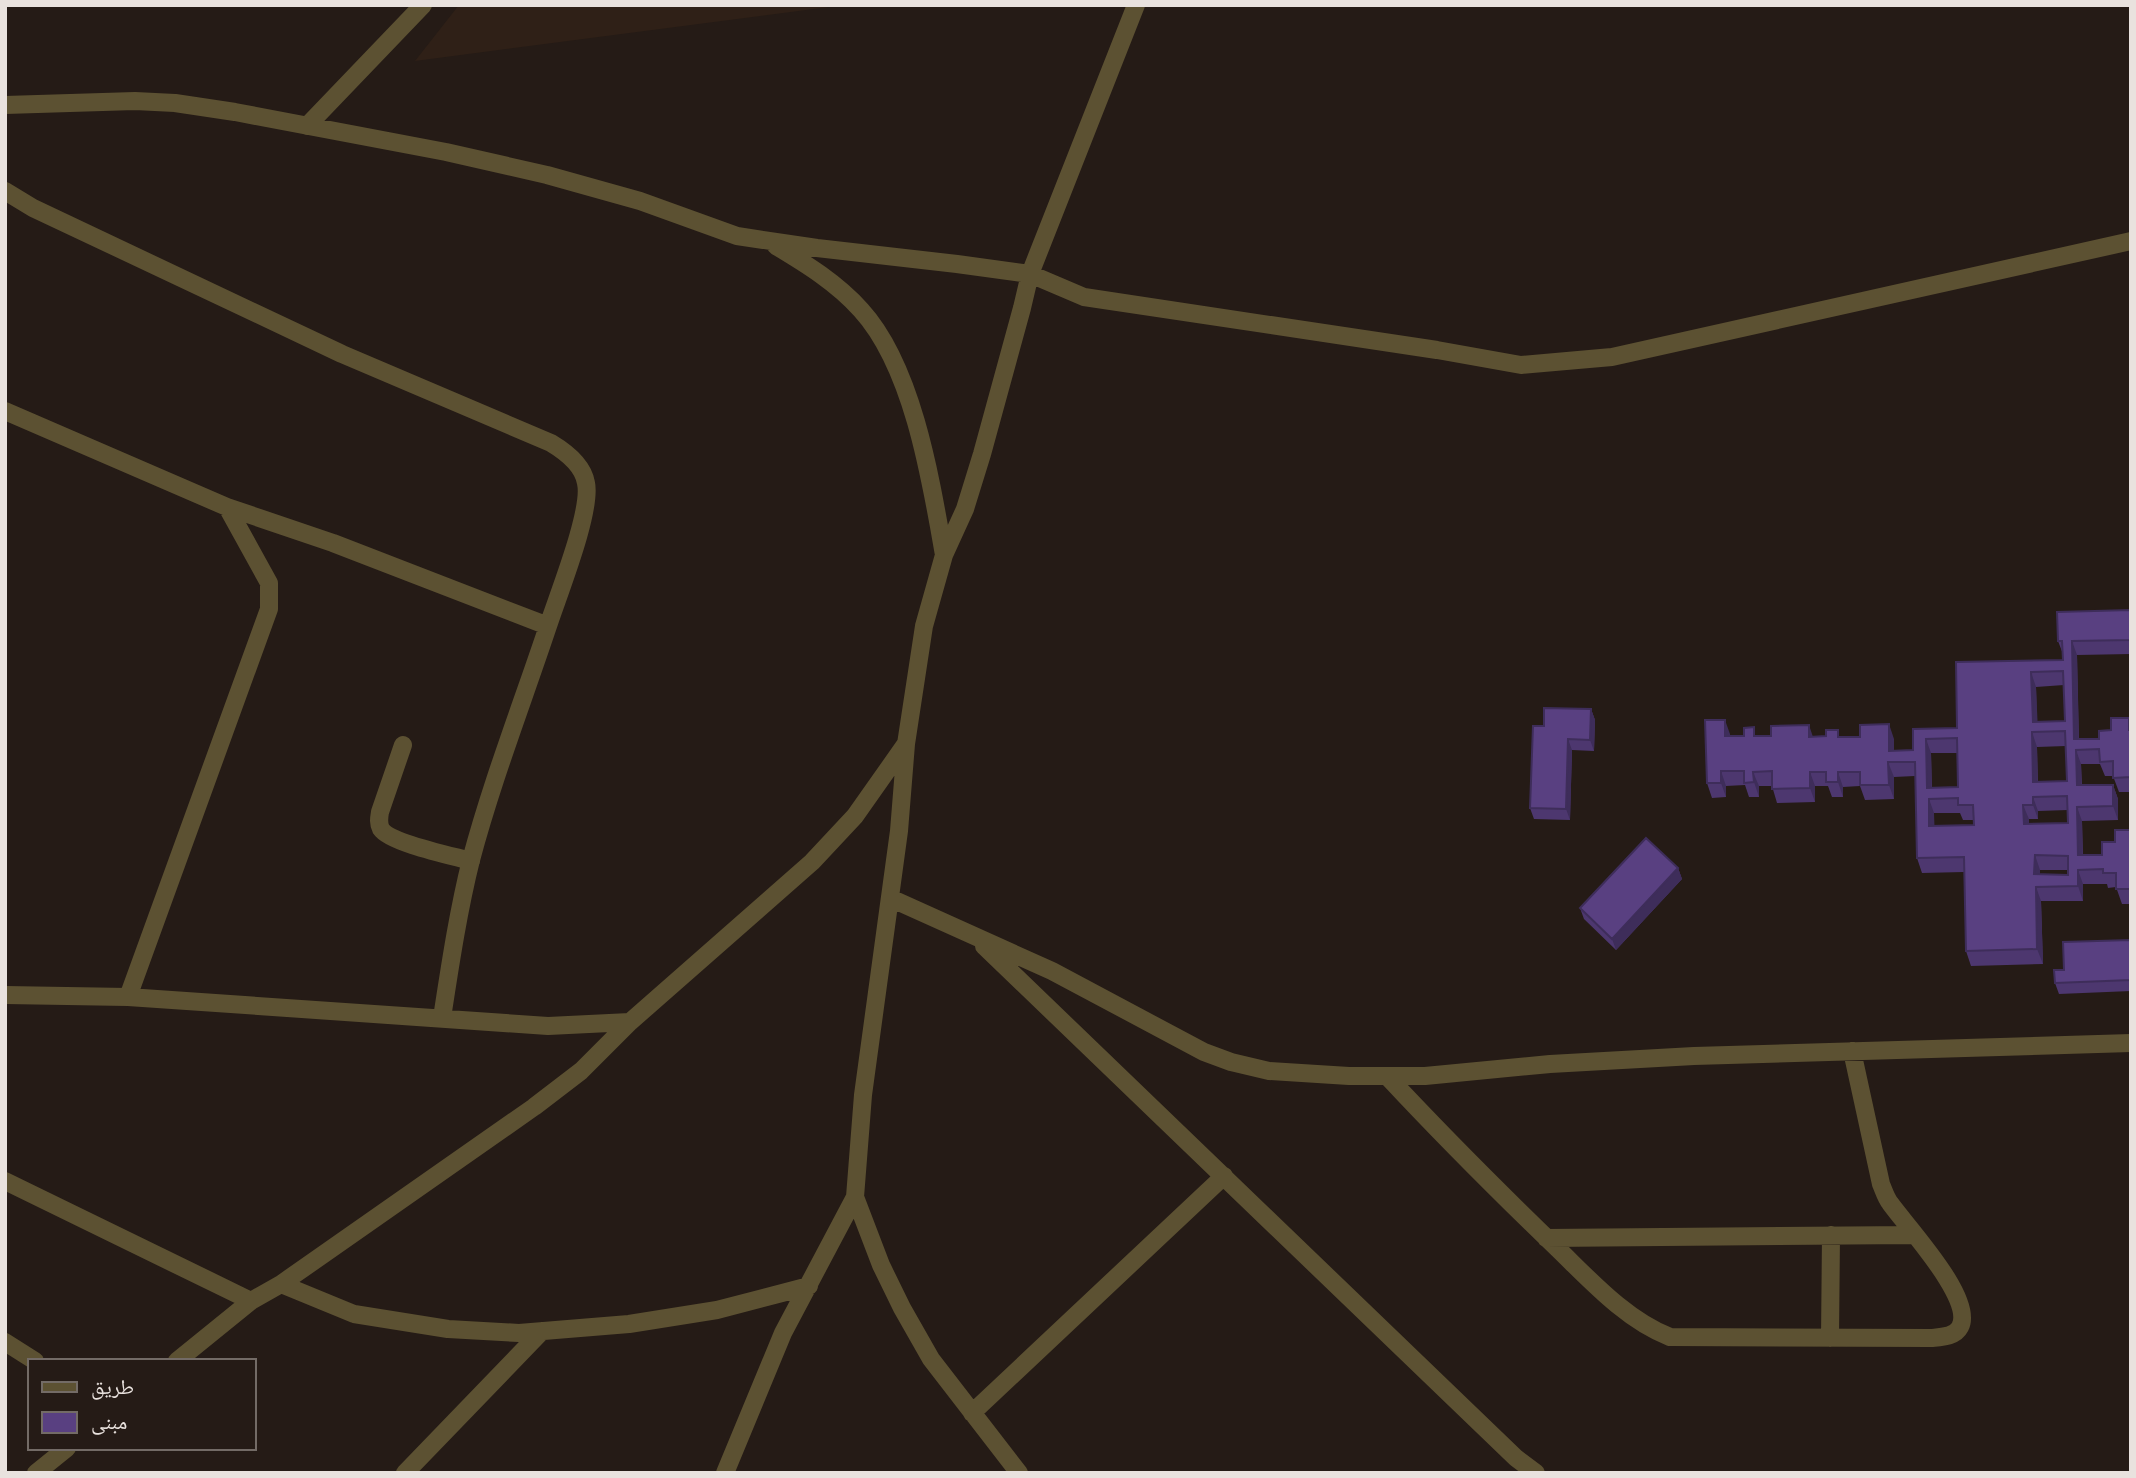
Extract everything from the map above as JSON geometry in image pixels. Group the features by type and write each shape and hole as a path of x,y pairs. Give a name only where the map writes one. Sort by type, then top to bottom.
{"street":[{"path":"307,126 423,5"},
{"path":"725,1473 783,1333 855,1197 863,1095 899,831 906,744 924,626 944,555 965,509 982,454 1030,274 1136,5"},
{"path":"5,105 135,101 175,103 446,152 547,175 640,201 737,236 1030,274 1084,297 1521,365 1612,357 2131,241"},
{"path":"5,191 33,208 342,354 551,443 566,452 578,465 586,480 588,494 579,532 495,777 471,861 442,1018"},
{"path":"770,242 817,272 861,310 890,349 929,472 944,555"},
{"path":"5,411 227,507 408,571 548,626"},
{"path":"128,997 269,609 270,583 227,507"},
{"path":"179,1359 251,1301 281,1284 534,1107 581,1071 631,1022 812,862 855,816 906,744"},
{"path":"403,745 380,812 381,829 391,838 471,861"},
{"path":"890,898 1052,971 1204,1052 1269,1071 1349,1076 1425,1076 1576,1062 2131,1043"},
{"path":"973,936 1224,1175 1378,1327 1536,1473"},
{"path":"5,995 128,997 548,1026 631,1022"},
{"path":"1387,1076 1465,1159 1593,1283 1653,1330 1670,1337 1946,1336 1961,1326 1962,1309 1954,1288 1889,1202 1881,1184 1852,1051"},
{"path":"972,1413 1224,1175"},
{"path":"5,1181 251,1301"},
{"path":"855,1197 881,1265 931,1359 1019,1473"},
{"path":"1830,1338 1831,1235"},
{"path":"1546,1238 1914,1235"},
{"path":"281,1284 354,1314 448,1329 519,1333 628,1324 717,1310 809,1286"},
{"path":"405,1473 542,1331"},
{"path":"5,1342 32,1359"},
{"path":"36,1473 65,1450"}],"shaded area":[{"path":"459,5 844,5 415,61"}],"building":[{"path":"2131,610 2131,640 2072,641 2074,739 2099,739 2099,731 2111,730 2111,718 2129,718 2131,730 2131,777 2113,778 2113,761 2100,762 2099,749 2076,750 2077,785 2113,785 2113,806 2077,807 2078,855 2102,855 2102,842 2115,842 2115,830 2131,830 2131,889 2116,889 2116,873 2103,873 2103,869 2078,870 2078,886 2036,887 2037,949 1966,951 1964,857 1917,858 1915,762 1888,762 1889,785 1860,785 1860,772 1838,772 1838,782 1826,782 1826,772 1810,772 1810,788 1772,789 1772,771 1753,772 1754,782 1744,783 1744,771 1721,771 1721,783 1707,783 1705,720 1725,720 1725,736 1744,736 1744,728 1754,727 1754,736 1771,736 1771,726 1809,725 1809,737 1826,736 1826,730 1838,730 1838,737 1860,737 1860,725 1889,724 1889,751 1913,750 1913,729 1957,728 1956,662 2063,660 2062,641 2058,641 2057,612","holes":["2063,671 2065,721 2033,722 2031,672","2065,731 2067,781 2033,782 2032,732","1957,738 1958,787 1927,788 1926,739","2067,796 2068,823 2024,824 2023,805 2033,805 2033,797","1958,798 1958,805 1973,805 1974,825 1929,826 1929,799","2035,855 2068,856 2068,875 2034,874"]},
{"path":"1544,708 1591,709 1590,740 1568,739 1566,809 1530,808 1533,726 1544,726"},
{"path":"1646,838 1678,868 1612,939 1580,908"},
{"path":"2131,940 2131,980 2055,983 2054,970 2064,970 2063,942"}]}
